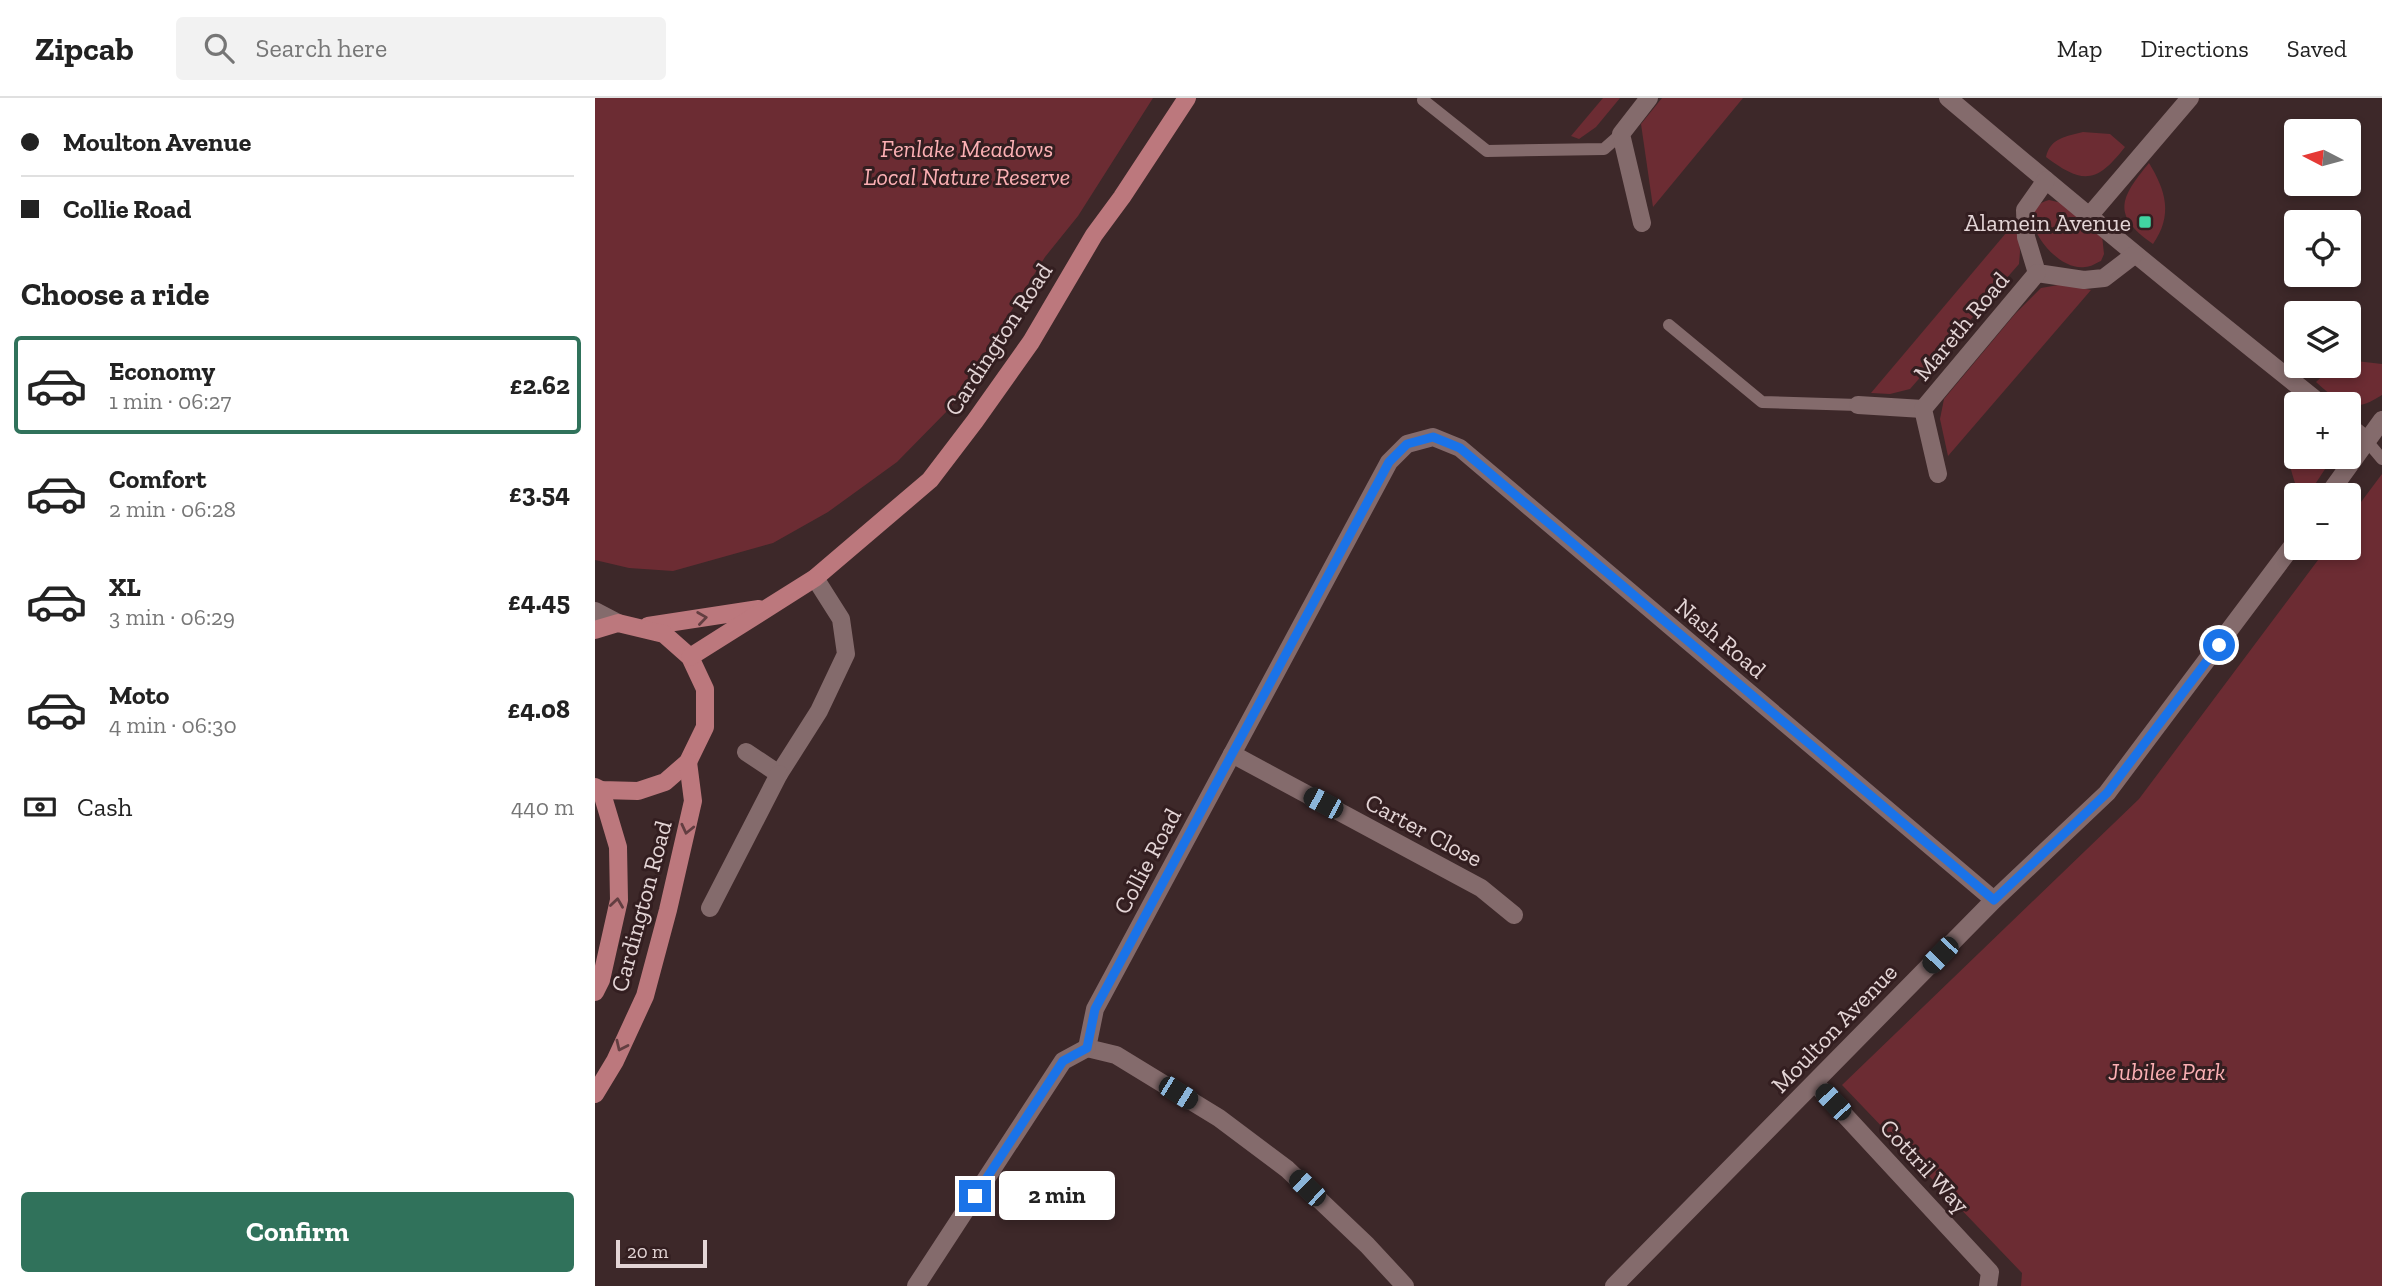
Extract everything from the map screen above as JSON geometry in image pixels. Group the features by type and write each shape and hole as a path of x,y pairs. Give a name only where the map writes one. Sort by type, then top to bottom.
{"main road":[{"name":"Cardington Road","path":"690,657 815,578 930,480 1031,342 1094,234 1122,197 1187,98"},
{"name":"Cardington Road","path":"638,627 766,608"},
{"path":"595,630 618,623 664,634 690,657 705,689 705,727 688,762 665,782 638,792 598,789"},
{"name":"Cardington Road","path":"595,1094 615,1061 645,996 693,801 688,762"},
{"name":"Cardington Road","path":"595,992 601,980 619,900 618,847 598,789"}],"street":[{"path":"1642,223 1621,134 1649,98"},
{"path":"1948,98 2090,215 2134,255 2306,392"},
{"path":"2090,215 2190,98"},
{"name":"Mareth Road","path":"2037,273 2026,237 2025,210 2046,180"},
{"name":"Mareth Road","path":"2037,273 2084,280 2104,278 2134,255"},
{"name":"Mareth Road","path":"1923,410 2037,273"},
{"name":"Mareth Road","path":"1858,404 1923,410"},
{"name":"Mareth Road","path":"1923,410 1938,474"},
{"path":"2336,483 2382,420"},
{"path":"2361,436 2366,440"},
{"name":"Nash Road","path":"1407,444 1433,437 1460,448 1994,900"},
{"name":"Collie Road","path":"1087,1048 1095,1009 1389,462 1407,444"},
{"name":"Moulton Avenue","path":"1614,1286 1994,900 2107,793 2284,557"},
{"path":"710,908 779,774 819,711 846,654 841,619 815,578"},
{"path":"595,611 618,623"},
{"path":"746,752 779,774"},
{"name":"Carter Close","path":"1232,754 1481,888 1514,915"},
{"path":"916,1286 1063,1061 1087,1048 1116,1055 1219,1118 1287,1169 1367,1245 1405,1286"},
{"name":"Cottril Way","path":"1815,1083 1990,1272 1988,1286"}],"lane":[{"path":"1423,100 1487,151 1604,149 1621,134"},
{"path":"1669,325 1762,402 1858,404"},
{"path":"2366,440 2382,459"}],"green space":[{"name":"Fenlake Meadows Local Nature Reserve","path":"595,98 1153,98 1078,216 1045,257 952,406 897,462 828,512 773,543 673,571 629,568 595,560"},
{"path":"1603,98 1620,98 1596,127 1579,139 1571,136"},
{"path":"1662,98 1743,98 1653,207 1641,124"},
{"path":"2083,132 2110,134 2125,147 2106,168 2089,176 2070,172 2046,157 2055,142"},
{"path":"2149,163 2160,183 2165,203 2163,223 2153,244 2131,224 2124,206 2131,186"},
{"path":"2049,200 2062,203 2102,235 2104,254 2101,261 2087,267 2073,266 2049,251 2040,239 2033,215 2038,206"},
{"path":"2017,220 2019,264 1910,389 1890,394 1871,393"},
{"path":"2064,284 2091,290 1948,456 1940,419 1944,399 2015,314 2041,288"},
{"path":"2361,362 2382,364 2382,395 2362,405 2361,392 2327,392 2316,382 2320,378 2361,378"},
{"path":"2291,469 2325,469 2316,483 2295,483"},
{"name":"Jubilee Park","path":"2382,474 2382,1286 2021,1286 2022,1273 1842,1085 2139,799 2318,560 2361,560 2361,502"}],"place":[{"name":"Alamein Avenue","path":"2145,222"}],"route":[{"path":"975,1196 1063,1061 1087,1048 1095,1009 1389,462 1407,444 1433,437 1460,448 1994,900 2107,793 2219,645"}]}
